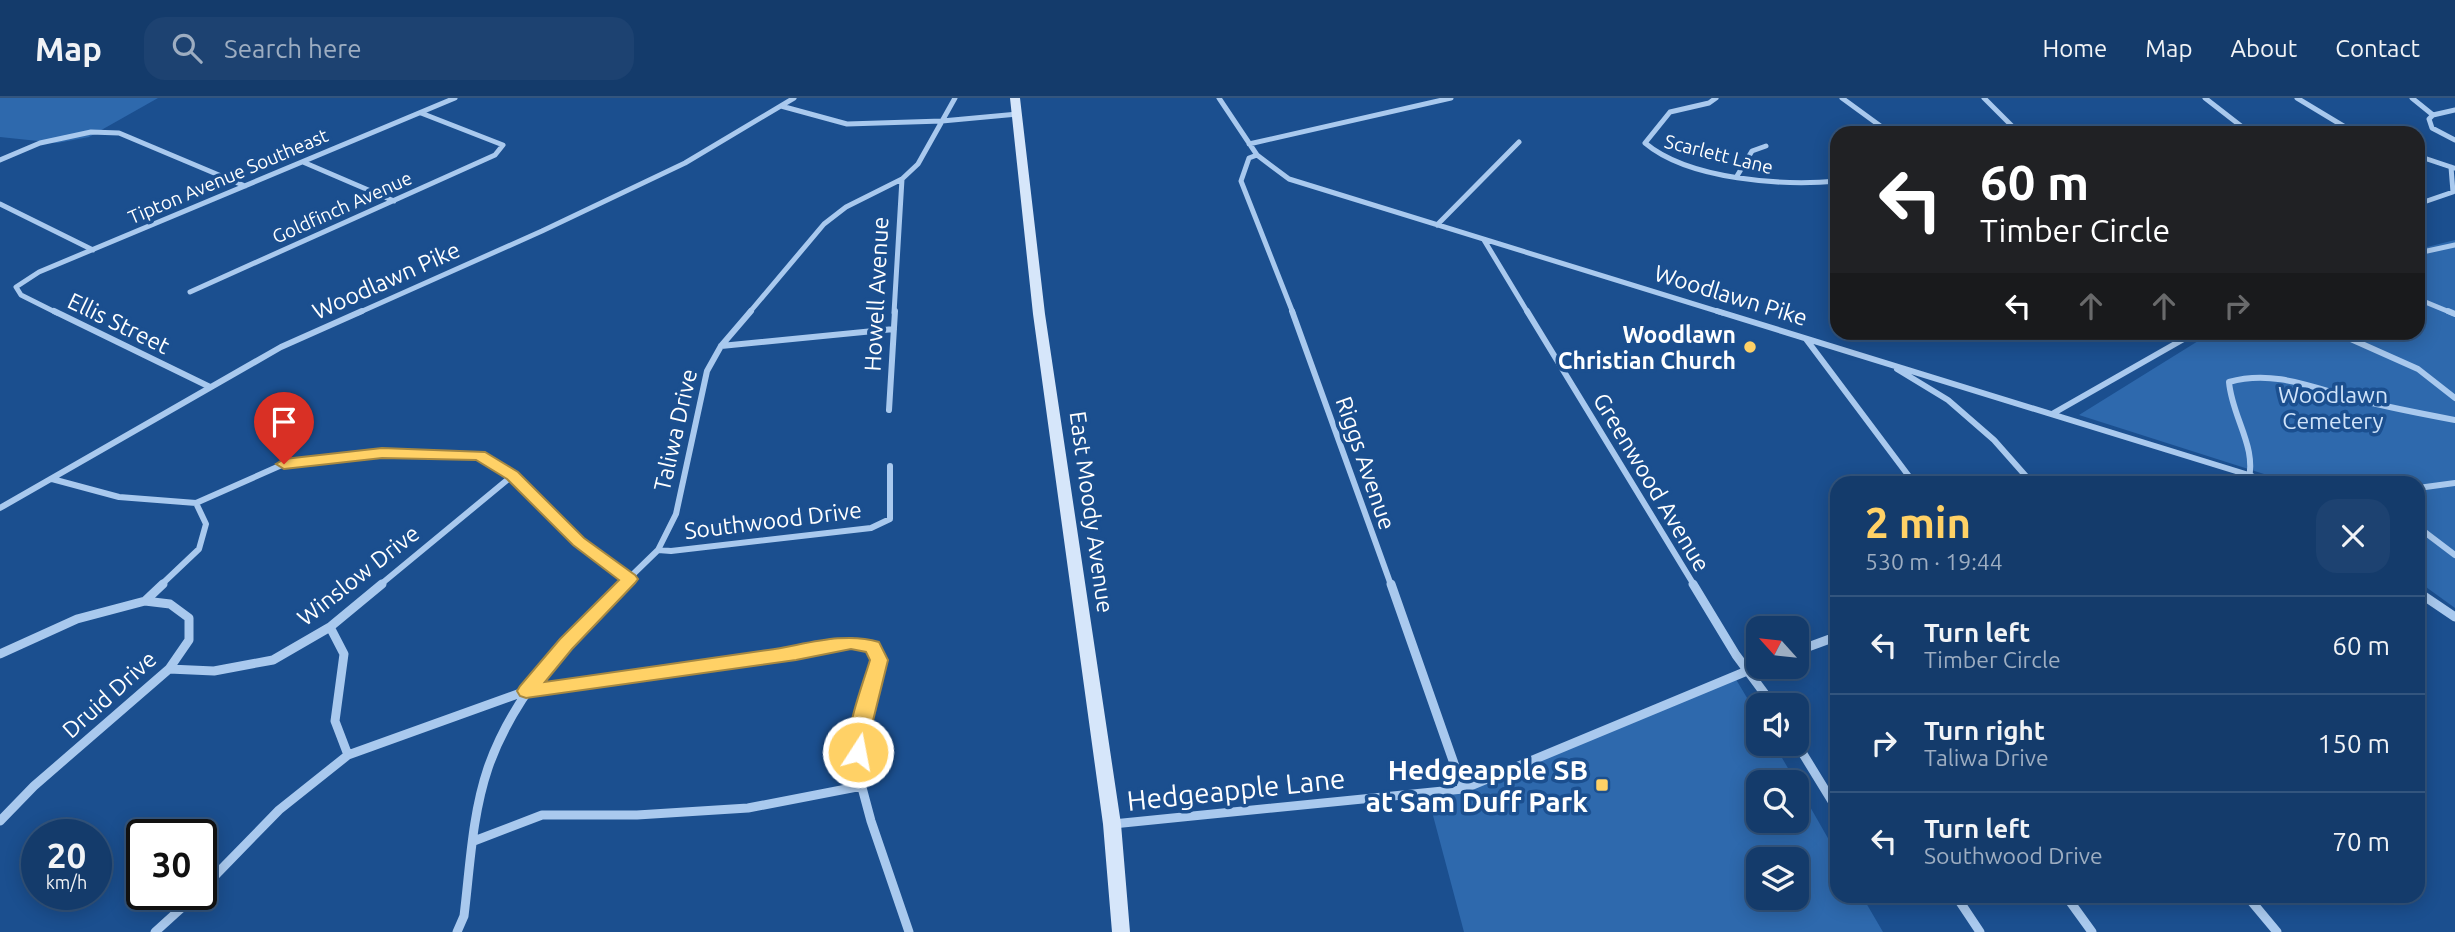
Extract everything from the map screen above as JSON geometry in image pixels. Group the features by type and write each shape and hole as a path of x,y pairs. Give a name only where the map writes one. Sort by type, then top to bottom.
{"main road":[{"name":"East Moody Avenue","path":"1015,98 1019,114 1039,314 1112,824 1121,932"}],"street":[{"name":"Tipton Avenue Southeast","path":"16,287 39,272 455,98"},
{"name":"Woodlawn Pike","path":"0,508 281,347 542,231 685,163 794,98"},
{"name":"Taliwa Drive","path":"457,932 464,916 479,800 489,765 511,716 526,691 566,644 659,550 676,514 707,371 721,346 824,224 846,207 902,179 918,164 955,98"},
{"name":"Woodlawn Pike","path":"1219,98 1257,155 1289,179 2052,414 2241,476"},
{"path":"1249,144 1451,98"},
{"name":"Scarlett Lane","path":"1716,98 1709,103 1670,112 1645,143 1650,150 1663,157 1737,176 1794,184 1830,182"},
{"path":"1842,98 1880,126"},
{"path":"1984,98 2012,126"},
{"path":"2205,98 2241,126"},
{"path":"2297,98 2343,126"},
{"path":"2412,98 2434,115"},
{"path":"780,105 847,124 943,121 1019,114"},
{"path":"2455,110 2434,115 2429,119 2432,128 2455,140"},
{"name":"Goldfinch Avenue","path":"190,292 495,155 503,145 421,112"},
{"path":"0,160 40,143 91,132 119,132 245,186"},
{"path":"1437,225 1518,142"},
{"path":"1737,176 1752,151 1766,146"},
{"name":"Riggs Avenue","path":"1257,155 1249,158 1241,181 1319,380 1463,789"},
{"path":"2425,158 2453,168 2453,192 2425,202"},
{"path":"303,162 394,201"},
{"name":"Howell Avenue","path":"889,410 902,179"},
{"path":"0,204 93,250"},
{"name":"Greenwood Avenue","path":"1483,239 1746,668"},
{"path":"2425,251 2455,245"},
{"name":"Ellis Street","path":"16,287 21,295 209,387"},
{"path":"2425,302 2455,314"},
{"path":"721,346 894,329"},
{"path":"1806,339 1909,476"},
{"path":"2052,414 2182,340"},
{"path":"2353,340 2418,369 2455,398"},
{"path":"1887,363 1948,400 1994,440 2026,476"},
{"path":"2250,476 2248,442 2228,393 2229,382 2246,375 2273,377 2360,400 2455,420"},
{"path":"52,479 119,497 196,503 284,464 382,453 479,456 512,476 578,541 629,579"},
{"name":"Southwood Drive","path":"659,550 671,551 871,528 890,519 890,466"},
{"name":"Winslow Drive","path":"169,669 214,671 273,660 330,627 512,476"},
{"path":"2425,487 2455,484"},
{"path":"0,654 77,619 145,600 199,549 206,524 196,503"},
{"path":"2425,532 2455,555"},
{"path":"2425,597 2455,618"},
{"name":"Druid Drive","path":"0,821 34,786 169,669 189,640 189,618 170,604 145,600"},
{"path":"330,627 344,654 335,721 348,755"},
{"path":"1810,646 1830,639"},
{"path":"217,874 279,810 348,755 526,691 796,653 851,642 872,646 879,660 859,735 857,769 871,821 909,932"},
{"name":"Hedgeapple Lane","path":"1112,824 1463,789 1746,671"},
{"path":"1804,756 1830,798"},
{"path":"474,841 542,815 637,815 748,808 862,786"},
{"path":"1961,903 1980,932"},
{"path":"2071,903 2092,932"},
{"path":"2253,903 2277,932"},
{"path":"155,932 179,910"}],"green space":[{"path":"0,98 158,98 89,137 57,143 0,137"},
{"name":"Woodlawn Cemetery","path":"2455,240 2455,608 2425,586 2425,476 2267,476 2079,415 2200,340 2425,340 2425,248"},
{"path":"1734,676 1746,696 1746,756 1781,756 1789,770 1746,770 1746,833 1809,833 1809,805 1830,842 1830,903 1866,903 1883,932 1464,932 1427,793 1463,789"}],"place":[{"name":"Woodlawn Christian Church","path":"1750,347"},
{"name":"Hedgeapple SB at Sam Duff Park","path":"1602,785"}],"route":[{"path":"284,464 382,453 479,456 512,476 578,541 629,579 566,644 526,691 796,653 851,642 872,646 879,660 859,735 858,752"}]}
